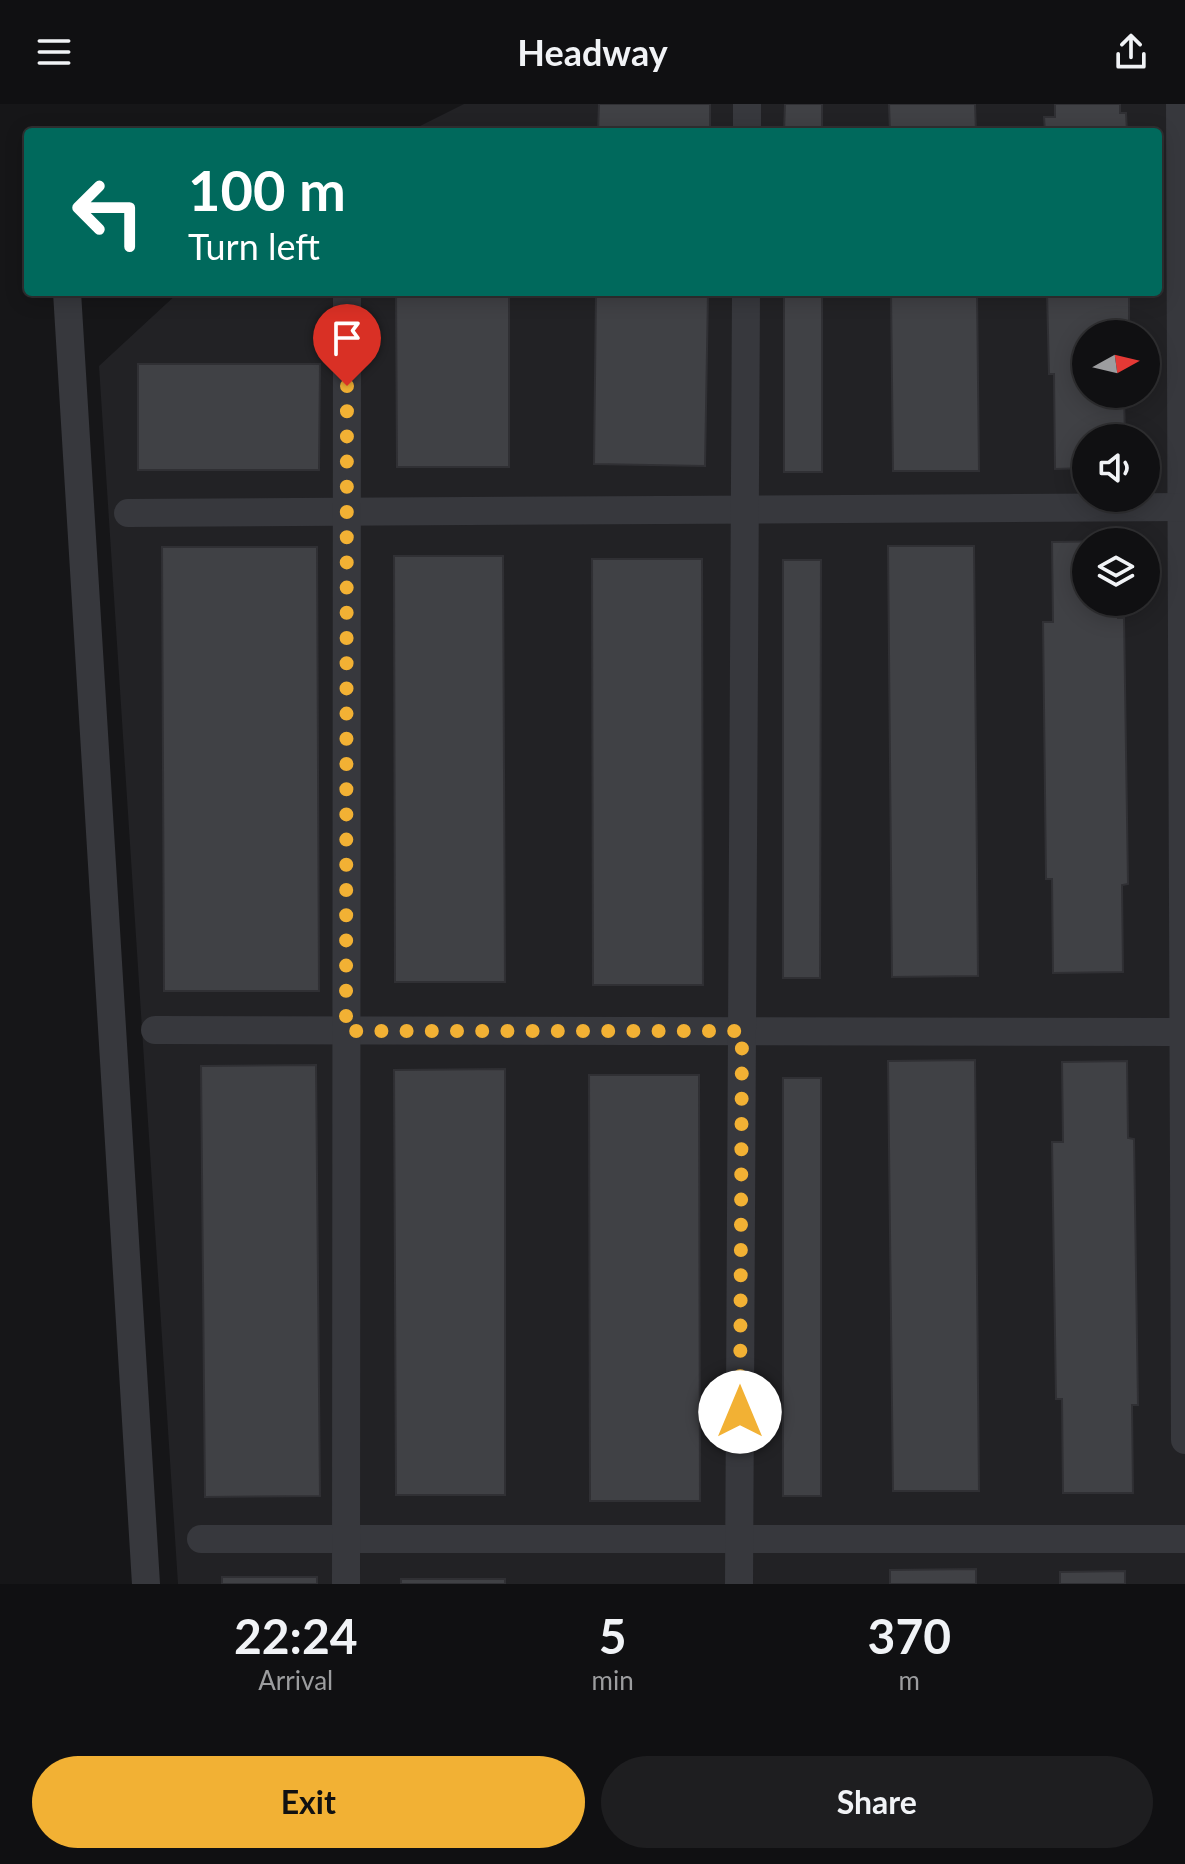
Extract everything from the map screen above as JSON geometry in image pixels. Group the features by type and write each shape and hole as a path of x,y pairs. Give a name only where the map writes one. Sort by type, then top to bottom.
{"lane":[{"path":"747,104 747,128"},
{"path":"1180,104 1185,1440"},
{"path":"67,296 146,1584"},
{"path":"346,1584 347,296"},
{"path":"739,1584 746,296"},
{"path":"128,513 1183,507"},
{"path":"155,1030 1184,1032"},
{"path":"201,1539 1185,1539"}],"shaded area":[{"path":"464,104 1185,104 1185,1584 178,1584 99,366 175,296 1162,296 1162,128 416,128"}],"building":[{"path":"599,104 710,104 710,128 598,128"},
{"path":"785,104 822,104 822,128 784,128"},
{"path":"889,104 975,104 976,128 890,128"},
{"path":"1055,104 1120,104 1120,113 1126,113 1127,128 1045,128 1044,117 1055,117"},
{"path":"396,296 509,296 509,467 397,467"},
{"path":"596,296 708,296 705,466 594,464"},
{"path":"784,296 822,296 822,472 784,472"},
{"path":"891,296 977,296 979,471 893,471"},
{"path":"1047,296 1129,296 1129,320 1072,320 1072,408 1124,408 1125,424 1072,424 1072,468 1055,469 1054,374 1049,374"},
{"path":"138,364 320,364 319,470 138,470"},
{"path":"1052,542 1072,542 1072,616 1124,618 1128,884 1122,885 1123,972 1053,973 1052,879 1046,879 1043,622 1053,622"},
{"path":"888,546 974,546 978,976 892,977"},
{"path":"162,547 317,547 319,991 164,991"},
{"path":"394,556 503,556 505,982 395,982"},
{"path":"592,559 702,559 703,985 593,985"},
{"path":"783,560 821,560 820,978 783,978"},
{"path":"975,1060 979,1491 893,1491 888,1061"},
{"path":"1127,1061 1128,1138 1134,1139 1138,1405 1132,1405 1133,1493 1063,1493 1062,1399 1056,1399 1052,1142 1063,1142 1062,1062"},
{"path":"316,1065 320,1496 205,1497 201,1066"},
{"path":"505,1069 505,1495 396,1495 394,1070"},
{"path":"589,1075 699,1075 700,1501 590,1501"},
{"path":"783,1078 821,1078 821,1496 783,1496"},
{"path":"976,1569 976,1584 890,1584 890,1570"},
{"path":"1125,1571 1125,1584 1060,1584 1060,1572"},
{"path":"222,1577 317,1577 317,1584 222,1584"},
{"path":"401,1579 505,1579 505,1584 401,1584"}],"route":[{"path":"347,386 346,1031 742,1031 740,1412"}]}
